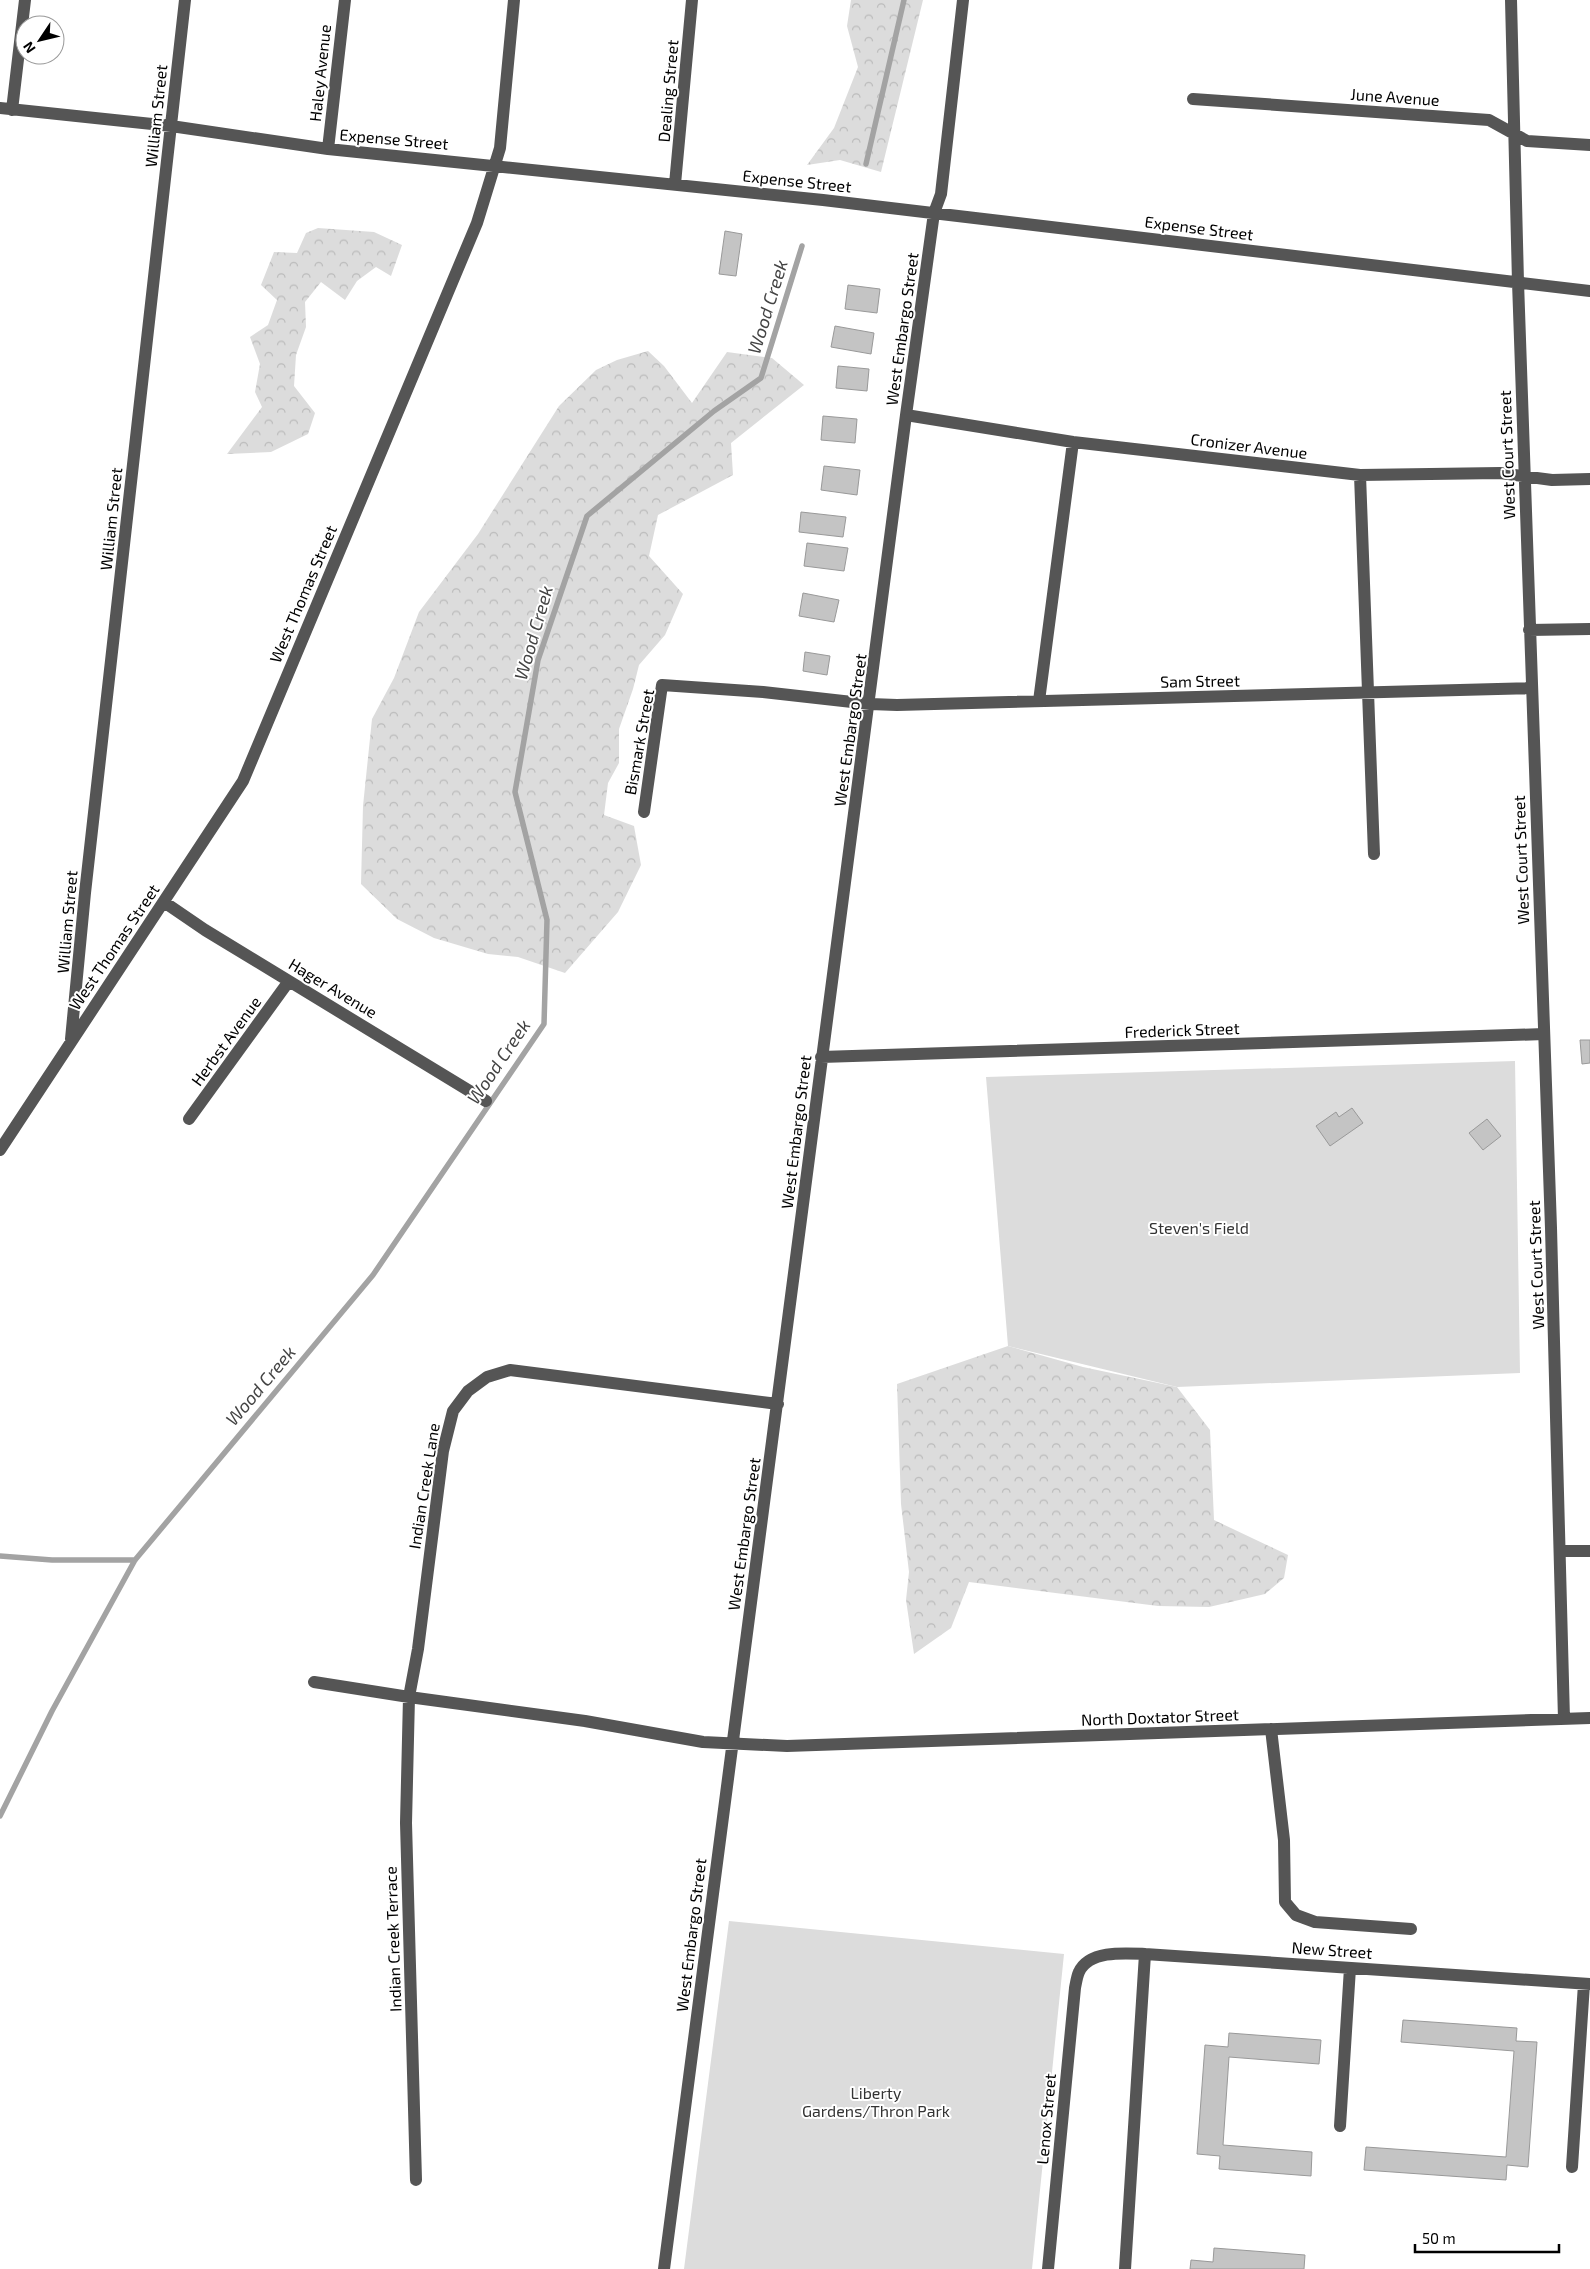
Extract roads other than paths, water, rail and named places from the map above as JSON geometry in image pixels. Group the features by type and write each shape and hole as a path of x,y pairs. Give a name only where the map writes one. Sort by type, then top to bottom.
{"street":[{"path":"6,109 25,0"},
{"name":"William Street","path":"71,1041 185,0"},
{"name":"Haley Avenue","path":"328,149 344,0"},
{"name":"West Thomas Street","path":"0,1150 243,780 477,223 500,148 514,0"},
{"name":"Dealing Street","path":"675,184 692,0"},
{"name":"West Embargo Street","path":"664,2269 778,1404 821,1058 870,704 906,415 934,213 941,194 963,0"},
{"name":"West Court Street","path":"1511,0 1518,282 1544,1034 1564,1719"},
{"name":"June Avenue","path":"1193,99 1489,120 1527,141 1590,145"},
{"name":"Expense Street","path":"6,109 171,126 328,149 496,165 934,213 1590,291"},
{"name":"Cronizer Avenue","path":"906,415 1073,442 1360,475 1500,472 1552,480 1590,479"},
{"path":"1039,701 1073,442"},
{"path":"1360,475 1374,854"},
{"path":"1529,630 1590,629"},
{"name":"Bismark Street","path":"644,812 662,685 763,692"},
{"name":"Sam Street","path":"763,692 870,704 1531,688"},
{"name":"Hager Avenue","path":"164,902 289,981 486,1100"},
{"name":"Herbst Avenue","path":"189,1120 289,981"},
{"name":"Frederick Street","path":"821,1058 1544,1034"},
{"name":"Indian Creek Lane","path":"409,1697 418,1649 443,1451 453,1410 468,1391 488,1376 510,1370 778,1404"},
{"path":"1560,1551 1590,1551"},
{"path":"314,1682 585,1721 702,1742 732,1744"},
{"name":"Indian Creek Terrace","path":"409,1697 406,1824 416,2180"},
{"name":"North Doxtator Street","path":"732,1744 787,1746 1590,1718"},
{"path":"1271,1729 1284,1840 1285,1902 1296,1915 1314,1922 1411,1929"},
{"name":"New Street","path":"1078,1972 1092,1958 1120,1953 1587,1984"},
{"path":"1125,2269 1146,1954"},
{"path":"1340,2126 1350,1968"},
{"name":"Lenox Street","path":"1048,2269 1078,1972"},
{"path":"1572,2167 1587,1984"}],"waterway":[{"name":"Wood Creek","path":"866,164 904,0"},
{"name":"Wood Creek","path":"0,1816 52,1711 135,1560 373,1275 544,1024 547,920 515,792 538,660 587,516 714,411 761,378 802,246"},
{"path":"0,1556 52,1560 135,1560"}],"park label":[{"name":"Steven's Field","path":"1199,1228"},
{"name":"Liberty Gardens/Thron Park","path":"876,2102"}]}
